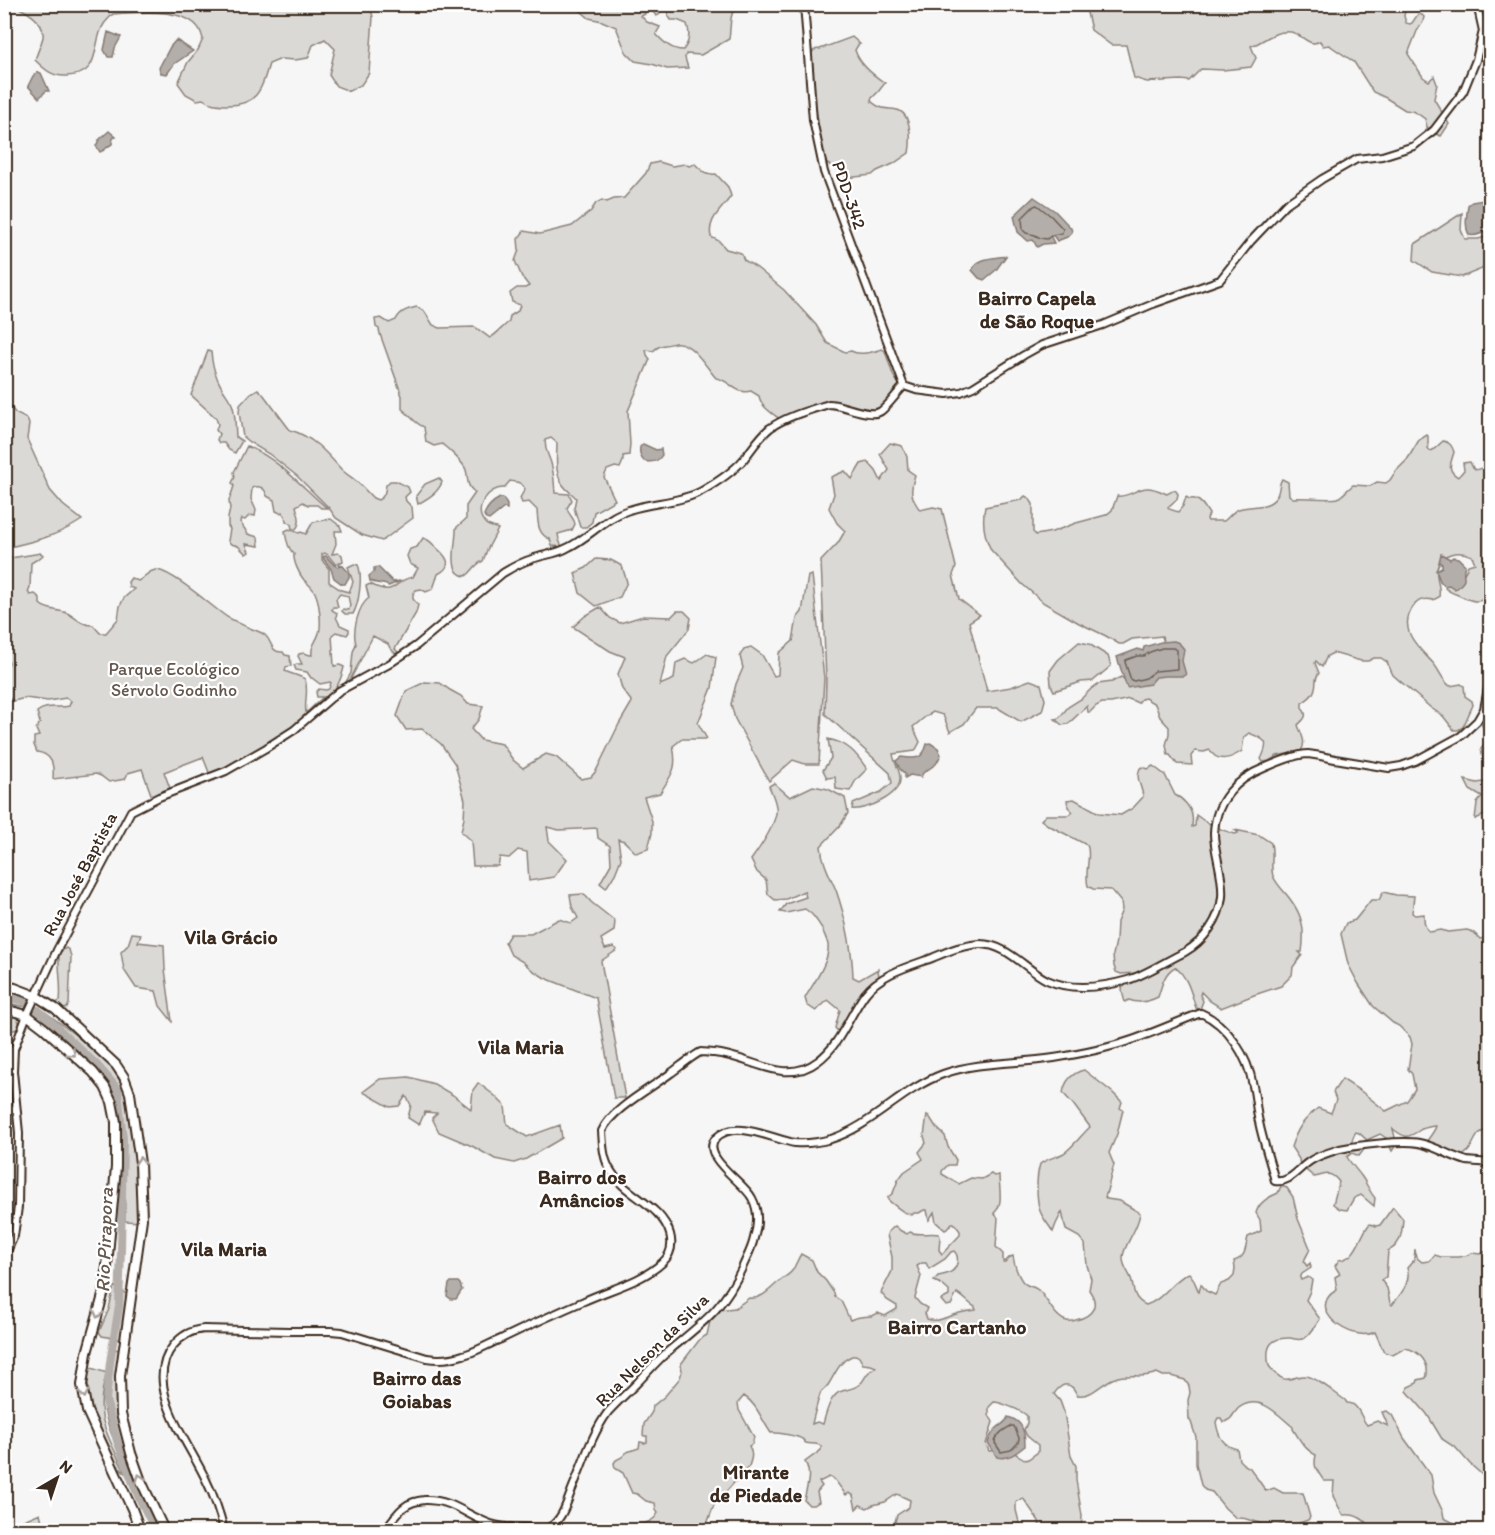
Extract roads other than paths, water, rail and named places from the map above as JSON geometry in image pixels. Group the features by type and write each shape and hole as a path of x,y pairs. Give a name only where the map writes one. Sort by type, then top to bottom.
{"main road":[{"path":"4,986 15,988 56,1009 116,1065 130,1093 140,1163 142,1219 120,1376 121,1414 141,1481 164,1530"},
{"path":"4,1009 28,1012 93,1072 105,1087 112,1102 116,1122 116,1167 105,1288 87,1353 81,1385 87,1411 100,1443 140,1530"}],"street":[{"name":"PDD-342","path":"804,4 813,120 824,172 904,386"},
{"path":"904,386 947,394 961,392 1042,345 1103,325 1220,280 1251,241 1286,204 1322,178 1357,159 1382,156 1414,146 1434,130 1463,92 1476,60 1483,31 1477,4"},
{"name":"Rua José Baptista","path":"4,1258 14,1236 18,1207 19,1133 13,1071 14,1049 28,1012 57,950 131,811 159,797 226,771 266,748 294,730 339,691 389,664 416,646 503,573 516,565 565,549 626,510 686,498 699,492 731,473 768,430 779,422 830,404 875,414 881,411 904,386"},
{"path":"224,1530 219,1510 207,1481 177,1426 162,1385 161,1373 164,1360 168,1352 183,1336 192,1331 204,1329 342,1332 440,1360 465,1355 641,1277 657,1267 667,1257 671,1251 670,1234 653,1209 624,1186 611,1171 604,1154 602,1131 607,1122 628,1102 700,1052 722,1054 782,1072 794,1072 807,1068 818,1062 830,1050 866,992 873,986 895,972 958,948 981,944 997,948 1010,954 1048,981 1068,986 1094,986 1129,979 1185,952 1193,948 1216,919 1222,897 1214,834 1216,815 1225,796 1237,783 1258,770 1305,754 1389,768 1415,761 1461,736 1478,721 1484,709 1491,678"},
{"name":"Rua Nelson da Silva","path":"385,1530 406,1505 428,1500 446,1502 491,1524 506,1527 544,1529 556,1523 565,1508 597,1430 608,1413 668,1351 705,1322 716,1310 738,1277 754,1240 757,1211 751,1194 718,1162 712,1153 712,1144 724,1132 737,1130 757,1132 794,1143 811,1143 830,1139 876,1115 940,1075 963,1068 1051,1059 1088,1051 1129,1041 1201,1013 1223,1027 1245,1060 1253,1083 1259,1122 1275,1181 1286,1180 1307,1162 1317,1157 1341,1149 1387,1143 1418,1142 1466,1161 1491,1163"},
{"path":"4,1117 16,1107"}],"water":[{"path":"108,32 121,37 113,57 108,57 104,50"},
{"path":"176,40 193,51 174,64 167,74 161,73 159,68"},
{"path":"38,72 41,73 49,91 39,98 28,86"},
{"path":"109,131 116,137 113,138 112,144 100,152 96,146"},
{"path":"1034,197 1055,211 1071,228 1072,232 1067,237 1057,241 1053,235 1051,237 1054,243 1037,247 1033,240 1028,241 1018,232 1014,216"},
{"path":"1490,200 1490,229 1477,235 1469,235 1466,224 1468,205"},
{"path":"1006,256 996,270 984,280 972,270 982,260"},
{"path":"643,444 656,450 661,449 662,455 654,461 644,461 640,451"},
{"path":"503,498 507,509 504,508 489,520 486,519 484,515 487,510"},
{"path":"1441,554 1450,559 1458,558 1465,565 1464,580 1455,589 1449,585 1445,586 1440,581 1436,570 1442,567 1439,562"},
{"path":"324,556 334,565 343,566 349,573 345,584 334,578"},
{"path":"378,567 393,582 400,581 389,586 370,581 369,576 374,572 374,568"},
{"path":"1174,641 1184,649 1182,661 1186,675 1156,677 1150,684 1127,688 1117,657 1138,649 1143,651 1144,647 1161,642"},
{"path":"930,743 938,748 941,755 936,764 921,777 910,775 905,778 905,774 896,761 901,757 921,756 927,744"},
{"path":"451,1282 458,1282 462,1290 456,1299 447,1296"},
{"path":"1008,1417 1020,1424 1025,1446 1008,1457 1001,1458 997,1457 988,1443 993,1432"}],"waterway":[{"name":"Rio Pirapora","path":"4,997 21,1000 43,1014 98,1066 118,1089 123,1139 119,1305 106,1400 117,1441 138,1496 155,1530"}],"district":[{"name":"Bairro Capela de São Roque","path":"1037,310"},
{"name":"Vila Grácio","path":"231,937"},
{"name":"Vila Maria","path":"521,1047"},
{"name":"Bairro dos Amâncios","path":"582,1188"},
{"name":"Vila Maria","path":"224,1249"},
{"name":"Bairro Cartanho","path":"957,1327"},
{"name":"Bairro das Goiabas","path":"417,1390"},
{"name":"Mirante de Piedade","path":"756,1484"}],"park label":[{"name":"Parque Ecológico Sérvolo Godinho","path":"174,679"}]}
